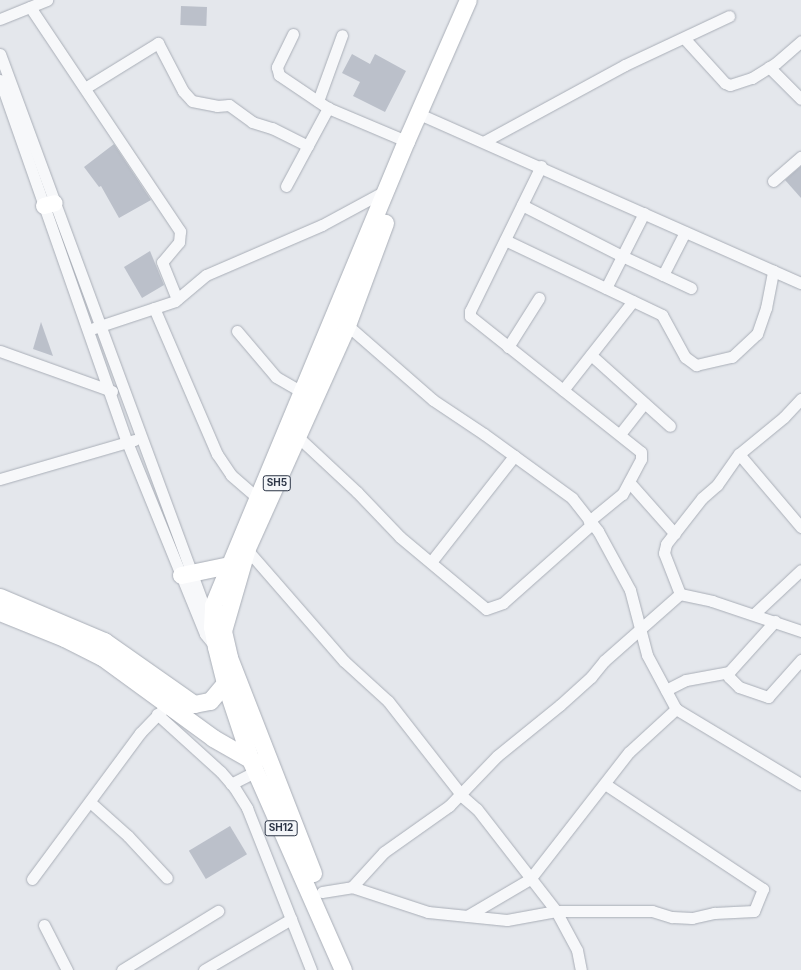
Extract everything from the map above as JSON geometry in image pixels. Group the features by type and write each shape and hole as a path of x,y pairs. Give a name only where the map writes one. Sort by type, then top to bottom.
{"main road":[{"name":"SH5","path":"223,654 224,620 256,498 302,392 385,190 468,0"},
{"name":"SH5","path":"355,970 223,654 213,605 229,565 243,544 298,437 347,325 426,117 478,0"},
{"path":"186,574 229,565"},
{"path":"0,597 104,641 194,704 205,704 210,701 223,654"},
{"path":"0,612 64,638 102,657 163,709 213,738 253,767 270,764"},
{"name":"SH12","path":"223,654 253,767 343,970"}],"street":[{"path":"0,20 46,0"},
{"path":"30,7 180,231 179,242 162,262 177,299"},
{"path":"485,141 625,65 729,16"},
{"path":"293,34 277,73 328,108 406,141"},
{"path":"318,101 342,35"},
{"path":"684,38 725,83 730,85 752,78 769,67 801,41"},
{"path":"84,88 158,43 183,91 192,101 218,106 228,105 252,122 272,128 308,146"},
{"path":"0,54 108,390 128,442 223,654"},
{"path":"769,67 801,98"},
{"path":"0,80 49,204 101,326 128,397 143,438 205,634 223,654"},
{"path":"286,186 328,108"},
{"path":"426,117 485,141 801,283"},
{"path":"773,181 801,157"},
{"path":"298,437 357,492 400,537 486,609 494,609 503,603 615,501 629,482 642,455 620,434 470,316 541,166"},
{"path":"88,331 177,299 206,275 322,225 385,190"},
{"path":"522,205 622,256 691,288"},
{"path":"606,288 644,213"},
{"path":"663,275 685,232"},
{"path":"505,240 662,315 685,356 696,365 704,365 732,357 757,334 766,308 773,271"},
{"path":"508,347 539,298"},
{"path":"563,390 632,301"},
{"path":"154,308 216,454 231,475 256,498"},
{"path":"347,325 433,400 572,498 591,523 630,590 647,655 676,709 801,784"},
{"path":"237,331 276,377 302,392"},
{"path":"0,351 128,397"},
{"path":"591,355 670,426"},
{"path":"620,434 644,403"},
{"path":"680,594 664,553 666,544 739,454 800,404"},
{"path":"0,478 143,438"},
{"path":"739,454 801,527"},
{"path":"431,562 514,456"},
{"path":"629,482 675,534"},
{"path":"243,544 275,578 334,651 388,701 460,793 477,809 530,880 556,911 577,950 582,970"},
{"path":"754,614 801,570"},
{"path":"352,887 384,852 449,806 497,756 565,700 680,594"},
{"path":"680,594 754,614 801,631"},
{"path":"666,690 686,680 728,672 775,621"},
{"path":"728,672 729,677 739,687 768,697 801,660"},
{"path":"32,879 163,709 231,784 247,808 311,970"},
{"path":"467,916 530,880 629,752 676,709"},
{"path":"231,784 253,767"},
{"path":"322,892 352,887 407,907 507,920 556,911 652,911 672,917 692,918 714,913 754,911 763,889 605,784"},
{"path":"90,802 128,836 167,878"},
{"path":"122,970 218,911"},
{"path":"204,970 291,919"},
{"path":"44,925 67,970"}],"building":[{"path":"181,6 207,7 206,26 180,25"},
{"path":"352,54 370,64 375,54 406,71 385,112 353,96 360,82 342,73"},
{"path":"114,144 151,200 119,218 101,186 99,187 84,167"},
{"path":"801,166 801,198 785,180"},
{"path":"150,251 164,285 142,298 124,267"},
{"path":"41,322 53,356 33,349"},
{"path":"230,826 247,854 206,879 189,851"}]}
